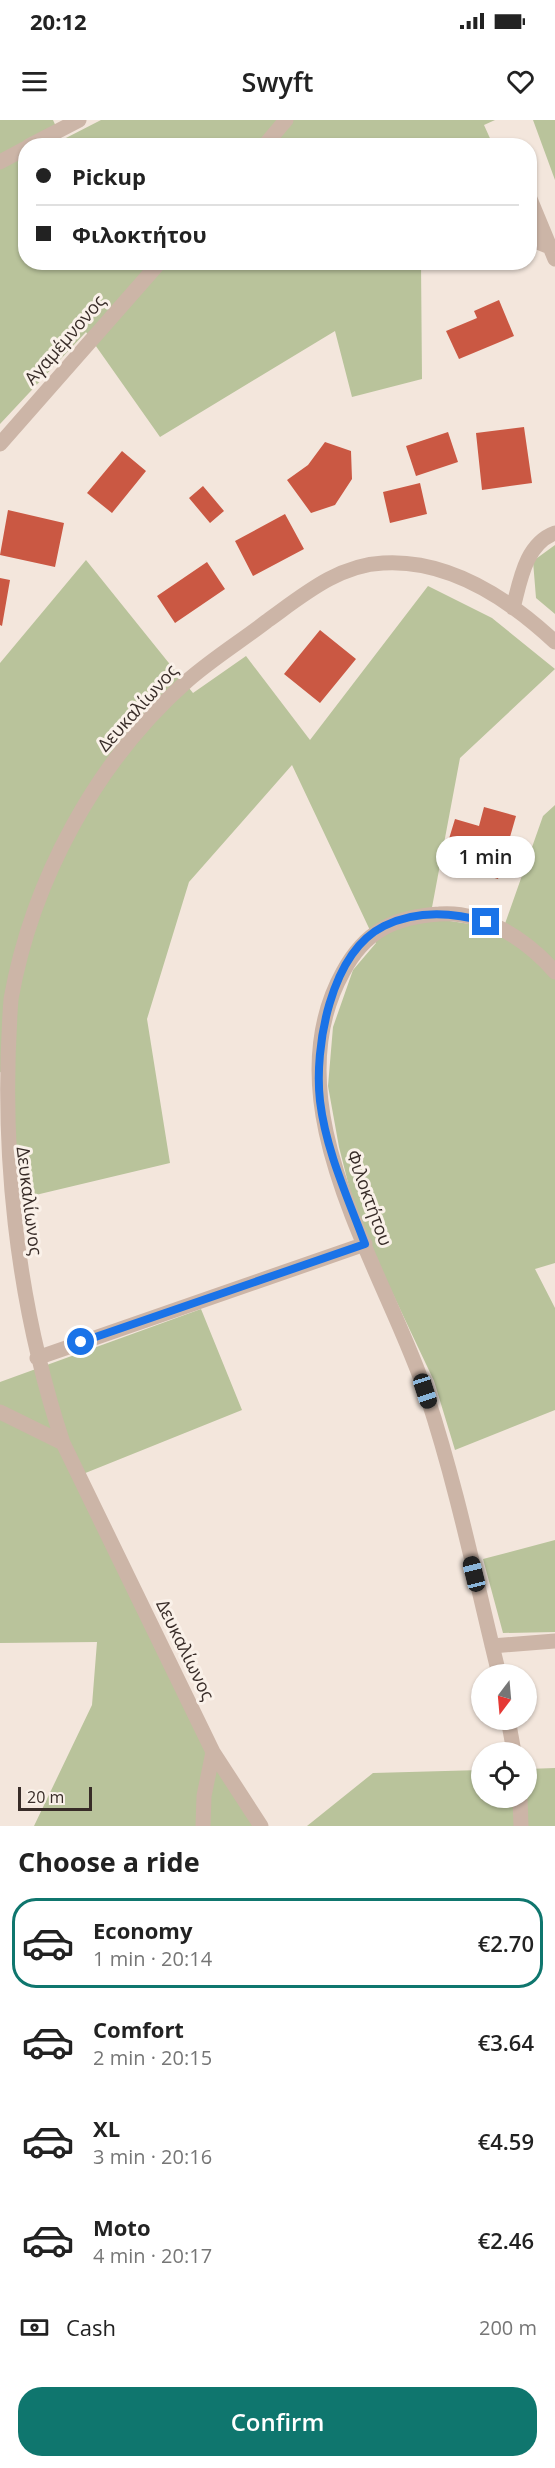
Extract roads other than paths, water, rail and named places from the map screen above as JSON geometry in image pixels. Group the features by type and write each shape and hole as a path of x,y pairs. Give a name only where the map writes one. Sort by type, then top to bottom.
{"street":[{"path":"43,138 79,120"},
{"path":"271,138 286,120"},
{"path":"0,162 18,151"},
{"path":"537,215 553,253"},
{"path":"537,243 553,253"},
{"name":"Αγαμέμνονος","path":"0,444 153,270"},
{"path":"513,608 523,570 533,550 548,536 555,533"},
{"name":"Δευκαλίωνος","path":"261,1826 213,1752 63,1443 37,1358 4,1190 1,1112 5,1044 21,955 41,896 70,834 107,772 129,741 188,680 336,574 376,563 419,565 463,578 513,608 555,642"},
{"name":"Φιλοκτήτου","path":"496,1664 444,1447 425,1391 341,1180 324,1125 319,1073 330,1002 346,966 365,942 382,927 400,920 444,913 465,916 502,929 555,972"},
{"path":"37,1358 365,1244"},
{"path":"0,1412 63,1443"},
{"path":"492,1646 555,1641"},
{"path":"203,1826 204,1796 213,1752"},
{"path":"520,1808 521,1826"}]}
